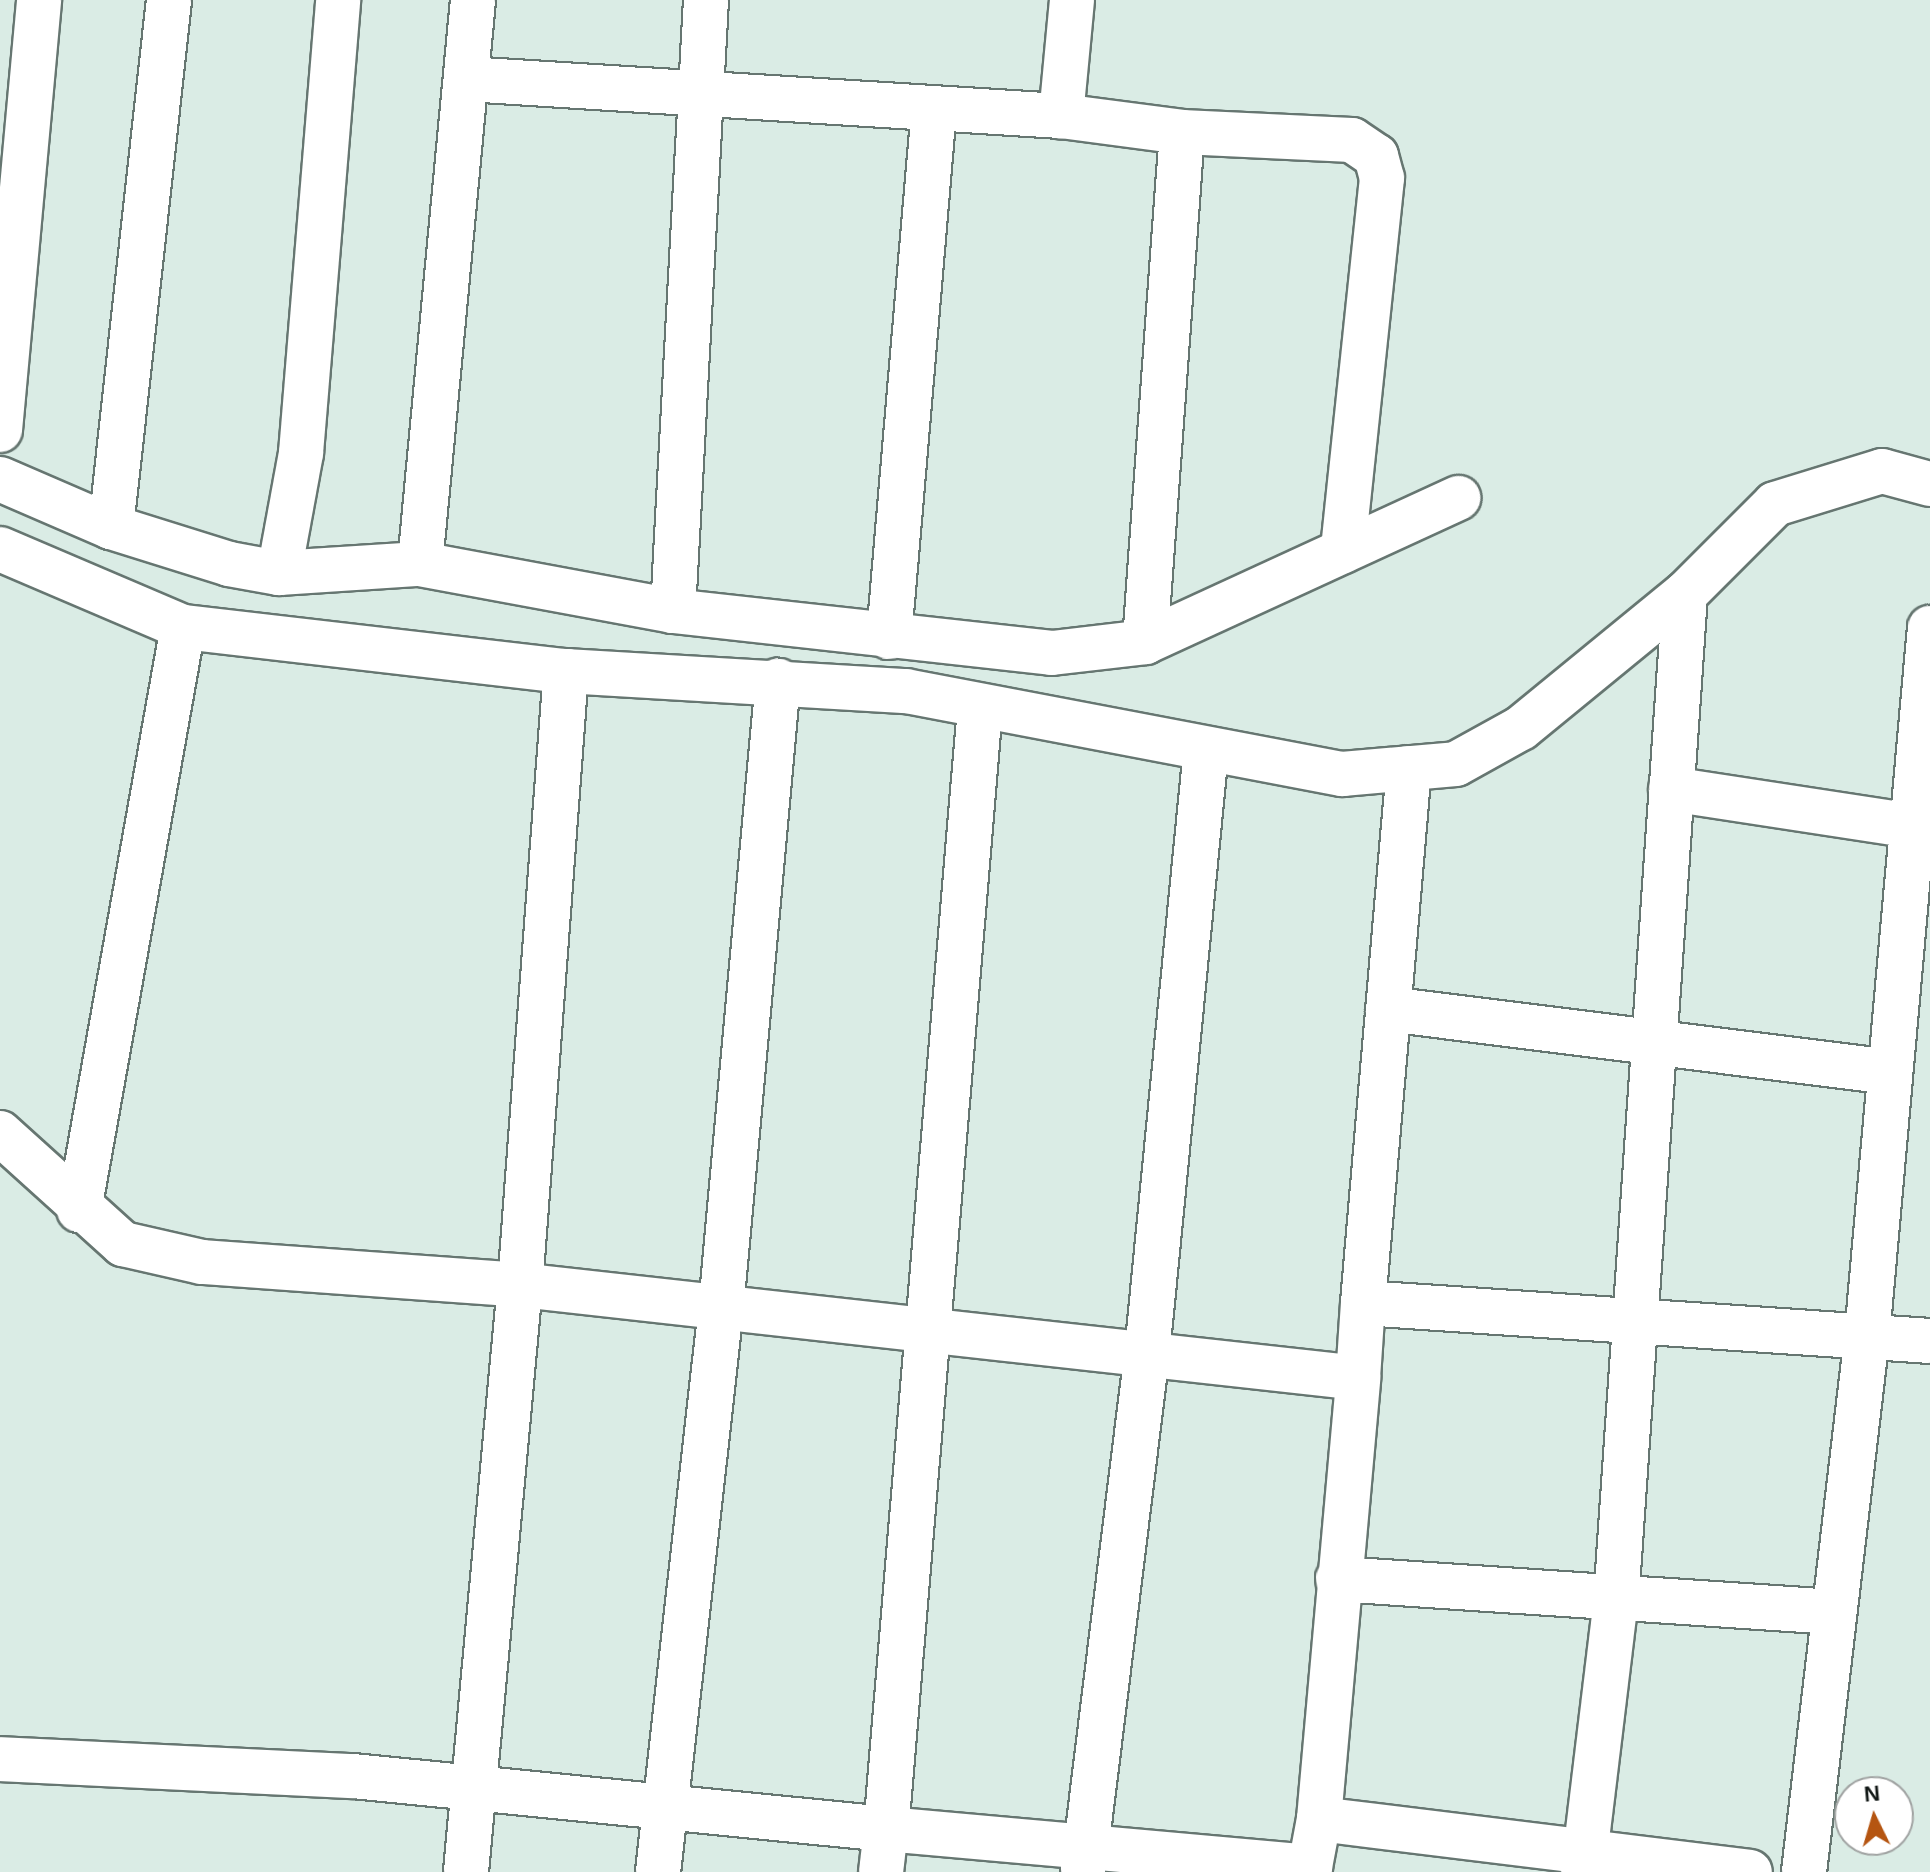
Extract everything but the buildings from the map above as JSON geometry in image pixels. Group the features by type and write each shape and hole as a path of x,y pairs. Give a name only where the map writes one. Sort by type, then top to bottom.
{"street":[{"path":"0,430 39,0"},
{"path":"111,527 169,0"},
{"path":"279,573 301,453 338,0"},
{"path":"420,564 473,0"},
{"path":"673,611 706,0"},
{"path":"1061,116 1072,0"},
{"path":"466,79 1061,116 1182,132 1352,140 1376,156 1382,178 1343,551"},
{"path":"889,637 934,109"},
{"path":"1145,642 1182,132"},
{"path":"2,560 183,627 566,671 778,681 906,691 980,708 1342,774 1456,764 1521,728 1685,594 1775,504 1882,471 1930,484"},
{"path":"0,479 111,527 229,564 279,573 420,564 673,611 1052,653 1145,642 1458,498"},
{"path":"1584,1862 1616,1601 1685,594"},
{"path":"79,1210 183,627"},
{"path":"1804,1872 1867,1336 1930,628"},
{"path":"466,1872 520,1285 566,671"},
{"path":"658,1872 721,1308 778,681"},
{"path":"881,1872 932,1332 980,708"},
{"path":"1084,1859 1147,1353 1206,750"},
{"path":"0,1759 353,1776 886,1829 1084,1859 1310,1870 1319,1819 1409,768"},
{"path":"1671,789 1912,826"},
{"path":"1388,1009 1655,1039 1890,1072"},
{"path":"0,1133 79,1210 123,1244 202,1262 520,1285 1358,1378"},
{"path":"1363,1303 1636,1318 1930,1341"},
{"path":"1338,1579 1616,1601 1834,1612"},
{"path":"1319,1819 1584,1862 1750,1872"}]}
